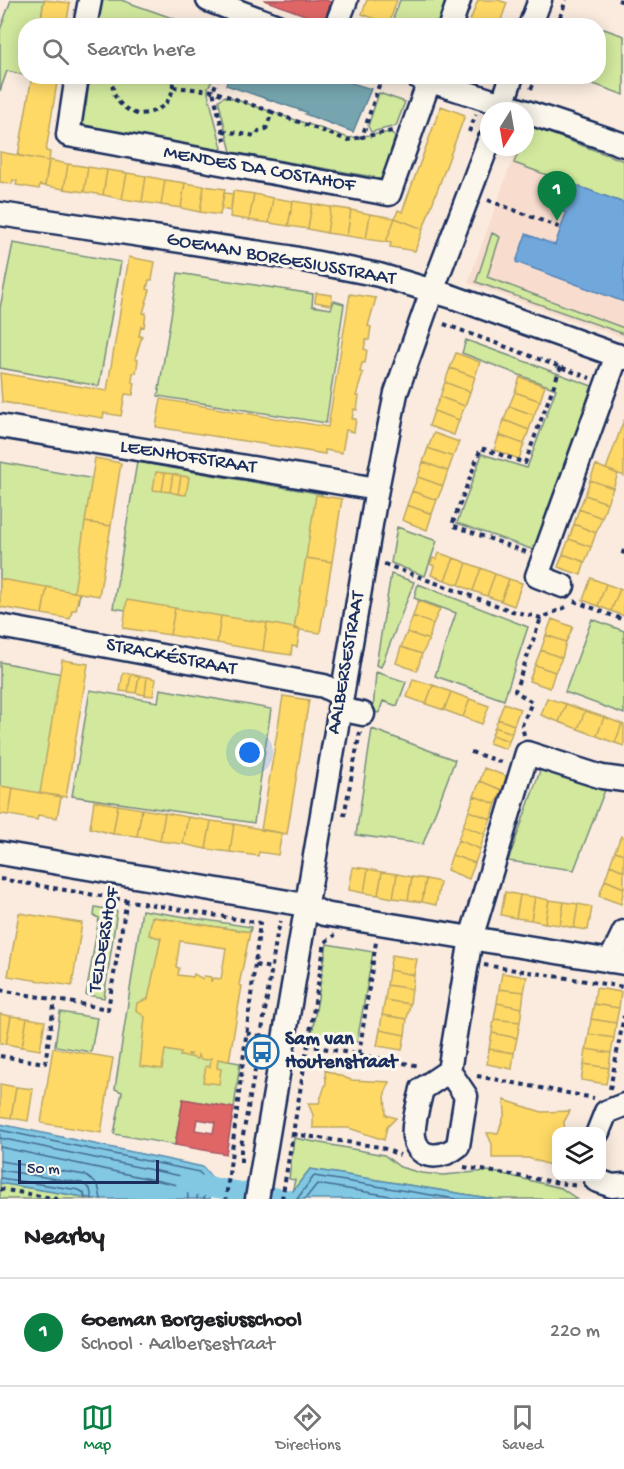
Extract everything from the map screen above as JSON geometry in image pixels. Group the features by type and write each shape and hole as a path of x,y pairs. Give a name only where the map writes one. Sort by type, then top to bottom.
{"street":[{"path":"87,18 90,0"},
{"path":"208,0 235,5 261,18"},
{"path":"339,18 346,0"},
{"path":"453,18 459,0"},
{"path":"533,18 540,0"},
{"name":"MENDES DA COSTAHOF","path":"76,84 68,135 389,194 413,126 424,84"},
{"name":"MENDES DA COSTAHOF","path":"441,84 486,102"},
{"path":"504,102 510,84"},
{"name":"MENDES DA COSTAHOF","path":"534,118 624,145"},
{"name":"AALBERSESTRAAT","path":"270,1190 315,910 340,702 396,393 442,294 484,156"},
{"name":"GOEMAN BORGESIUSSTRAAT","path":"0,214 288,257 379,275 442,294 620,356"},
{"path":"569,594 537,576 607,385 620,356"},
{"name":"LEENHOFSTRAAT","path":"0,426 377,489"},
{"name":"STRACKÉSTRAAT","path":"0,626 324,686 340,702 363,714"},
{"path":"449,1071 471,938 524,761 613,779"},
{"path":"0,853 132,874 315,910 617,962 624,932"},
{"path":"600,1127 606,1112 616,1103"},
{"path":"600,1181 612,1186 624,1185"}],"path":[{"path":"560,18 566,0"},
{"path":"618,0 624,2"},
{"path":"113,84 118,103 137,114 159,111 167,104 173,84"},
{"path":"216,84 213,91 231,165"},
{"path":"362,137 379,84"},
{"path":"173,87 213,91 348,140 413,126"},
{"path":"223,131 256,136 259,130 266,129 272,112"},
{"path":"484,211 492,189"},
{"path":"488,200 561,228"},
{"path":"440,334 444,324 442,294"},
{"path":"444,324 607,385"},
{"path":"543,558 453,525 481,448 525,463 561,366"},
{"path":"624,550 624,557"},
{"name":"AALBERSESTRAAT","path":"381,575 385,553"},
{"path":"383,563 512,611 540,618"},
{"path":"471,752 524,761 522,725 532,702 515,691 540,618 569,594 624,620"},
{"name":"AALBERSESTRAAT","path":"344,817 350,795 363,714"},
{"name":"TELDERSHOF","path":"0,990 108,1009 132,874"},
{"path":"0,879 260,923 226,1199"},
{"path":"270,1190 315,910"},
{"path":"270,1190 325,942 335,935 345,937"},
{"path":"366,940 387,944"},
{"path":"359,1054 376,942"},
{"path":"481,976 483,965 624,987"},
{"path":"0,1056 45,1063 56,1000"},
{"path":"616,1103 624,1016"},
{"path":"0,1189 58,1199"},
{"path":"270,1190 282,1199"}],"shaded area":[{"path":"534,126 624,159 624,338 468,283 514,156 534,156"}],"green space":[{"path":"11,0 44,0 41,18 18,18 18,73 7,71 0,91 0,30"},
{"path":"102,0 121,0 172,18 99,18"},
{"path":"400,0 448,0 441,18 393,18"},
{"path":"606,30 624,36 624,95 593,84 606,84"},
{"path":"89,84 210,84 208,93 222,148 219,150 79,128 78,105 86,106"},
{"path":"379,93 405,102 396,126 371,132 368,126"},
{"path":"225,96 349,138 391,132 395,137 388,160 393,162 383,178 373,181 374,177 231,152 219,103 219,100"},
{"path":"534,128 624,161 624,203 514,163 517,156 534,156"},
{"path":"492,233 500,237 487,277 624,328 624,334 476,282"},
{"path":"13,243 121,262 99,386 0,368 0,308"},
{"path":"178,273 313,294 312,306 331,309 334,301 344,304 326,423 158,396"},
{"path":"466,340 592,386 534,550 457,523 482,454 527,468 556,389 462,353"},
{"path":"0,462 100,480 78,603 0,589"},
{"path":"137,462 322,494 296,638 113,608"},
{"path":"397,527 437,541 425,576 391,563"},
{"path":"391,574 414,582 381,667 376,665"},
{"path":"418,584 528,627 504,700 435,676 456,613 414,598"},
{"path":"592,619 624,631 624,714 565,692"},
{"path":"0,662 68,675 47,803 0,794"},
{"path":"376,672 406,682 397,706 383,701 379,713 373,711"},
{"path":"160,689 271,709 254,823 72,796 90,690 158,702"},
{"path":"372,729 455,760 423,844 356,835"},
{"path":"547,768 605,790 574,870 508,861 540,771"},
{"path":"95,907 117,911 104,998 86,995 99,918 94,916"},
{"path":"142,910 251,927 250,932 152,917 150,935 161,938 144,1046 240,1063 234,1108 183,1099 175,1145 114,1134 122,1092 115,1089"},
{"path":"327,944 373,952 357,1042 312,1034"},
{"path":"60,1012 97,1018 91,1052 55,1046"},
{"path":"294,1138 384,1155 400,1167 421,1173 443,1175 488,1171 503,1174 561,1188 577,1199 494,1199 310,1169 292,1192 295,1180 289,1179"},
{"path":"0,1183 96,1199 0,1199"}],"water":[{"path":"0,1124 203,1167 213,1179 210,1199 96,1199 0,1183"},
{"path":"310,1169 494,1199 291,1199 292,1192"}],"building: Homes":[{"path":"44,0 70,3 67,18 41,18"},
{"path":"367,0 397,0 391,18 373,18 362,14"},
{"path":"478,0 498,0 507,3 502,18 471,18"},
{"path":"31,84 57,84 46,151 50,152 49,161 18,156"},
{"path":"441,106 465,115 423,229 395,218 398,210 402,212"},
{"path":"0,152 49,161 45,186 40,185 39,189 16,185 17,181 13,180 12,184 0,182"},
{"path":"49,160 68,164 64,189 45,186"},
{"path":"68,164 88,167 84,192 64,189"},
{"path":"88,167 107,170 103,195 84,192"},
{"path":"107,170 127,173 122,199 103,195"},
{"path":"127,173 146,176 142,202 122,199"},
{"path":"146,176 165,180 161,205 142,202"},
{"path":"165,180 185,183 181,208 161,205"},
{"path":"185,183 204,186 200,212 181,208"},
{"path":"204,186 225,189 220,215 200,212"},
{"path":"233,191 254,194 249,220 230,217"},
{"path":"224,193 233,194 231,211 221,209"},
{"path":"254,194 273,198 269,223 249,220"},
{"path":"273,198 293,201 288,226 269,223"},
{"path":"293,201 312,204 308,229 288,226"},
{"path":"312,204 331,207 327,233 308,229"},
{"path":"331,207 351,210 347,236 327,233"},
{"path":"351,210 370,214 366,239 347,236"},
{"path":"370,214 395,218 386,242 366,239"},
{"path":"395,218 423,229 415,251 390,247 391,243 386,242"},
{"path":"129,257 155,262 152,280 149,280 147,289 150,290 143,313 146,313 144,327 141,326 139,336 142,336 135,359 138,360 136,373 133,373 132,382 135,383 133,395 125,394 121,416 104,413 103,418 2,402 0,373 107,391"},
{"path":"316,293 332,295 331,305 315,302"},
{"path":"350,294 376,298 368,326 371,327 369,340 366,340 364,349 367,350 365,363 362,363 360,372 363,373 356,396 359,396 357,410 354,409 352,419 356,419 354,432 346,430 342,453 325,450 325,454 156,427 161,399 328,427"},
{"path":"456,353 480,362 475,377 450,368"},
{"path":"450,368 475,377 470,392 445,382"},
{"path":"520,377 545,386 540,401 515,392"},
{"path":"445,382 470,392 465,406 440,397"},
{"path":"515,392 540,401 534,415 509,406"},
{"path":"440,397 465,406 459,420 434,411"},
{"path":"509,406 534,415 529,430 504,420"},
{"path":"434,411 459,420 454,435 429,426"},
{"path":"504,420 529,430 524,444 499,435"},
{"path":"624,420 624,476 606,469"},
{"path":"434,433 459,442 453,457 428,448"},
{"path":"499,435 524,444 519,459 494,450"},
{"path":"428,448 453,457 448,471 423,462"},
{"path":"95,458 121,463 111,526 85,522"},
{"path":"423,462 448,471 443,486 418,477"},
{"path":"596,465 618,474 613,488 590,480"},
{"path":"156,472 165,473 162,491 153,490"},
{"path":"165,473 173,474 170,492 162,491"},
{"path":"173,474 181,476 178,494 170,492"},
{"path":"181,476 189,477 186,495 178,494"},
{"path":"418,477 443,486 437,500 412,491"},
{"path":"590,480 613,488 607,503 585,495"},
{"path":"412,491 437,500 432,514 407,505"},
{"path":"316,495 342,499 332,562 306,558"},
{"path":"585,495 607,503 602,518 579,509"},
{"path":"407,505 432,514 427,530 402,520"},
{"path":"579,509 602,518 596,533 574,524"},
{"path":"85,522 111,526 99,596 74,592"},
{"path":"574,524 596,533 591,547 569,539"},
{"path":"569,539 591,547 585,562 563,554"},
{"path":"439,553 454,558 445,580 431,575 434,566 430,564 433,558 437,559"},
{"path":"563,554 585,562 581,575 558,567"},
{"path":"306,558 332,562 320,633 294,629"},
{"path":"454,558 467,563 459,585 445,580"},
{"path":"467,563 481,568 473,591 459,585"},
{"path":"481,568 495,574 487,596 473,591"},
{"path":"495,574 509,579 501,601 487,596"},
{"path":"591,578 606,584 598,606 583,600"},
{"path":"0,579 47,587 42,614 0,607"},
{"path":"509,579 522,583 514,606 501,601"},
{"path":"606,584 620,589 611,611 598,606"},
{"path":"47,587 79,593 76,610 72,610 70,619 42,614"},
{"path":"620,589 624,590 624,616 611,611"},
{"path":"127,600 175,608 170,635 123,628"},
{"path":"418,601 440,609 433,624 413,616"},
{"path":"175,608 221,616 217,643 170,635"},
{"path":"221,616 267,623 263,651 217,643"},
{"path":"413,616 433,624 429,640 407,632"},
{"path":"552,619 573,627 566,642 546,635"},
{"path":"267,623 300,629 297,647 292,646 291,655 263,651"},
{"path":"407,632 429,640 422,654 401,647"},
{"path":"546,635 566,642 562,658 541,650"},
{"path":"401,647 422,654 417,671 396,663"},
{"path":"541,650 562,658 555,672 535,665"},
{"path":"62,660 88,664 66,797 40,793"},
{"path":"535,665 555,672 550,688 529,681"},
{"path":"123,673 131,674 128,692 120,691"},
{"path":"131,674 139,676 136,693 128,692"},
{"path":"139,676 147,677 145,695 136,693"},
{"path":"147,677 156,679 153,696 145,695"},
{"path":"413,679 433,685 426,704 407,697"},
{"path":"433,685 451,692 444,710 426,704"},
{"path":"451,692 470,699 463,717 444,710"},
{"path":"283,696 309,700 287,834 261,830"},
{"path":"547,698 566,704 559,722 541,715"},
{"path":"470,699 489,706 482,724 463,717"},
{"path":"504,703 520,709 514,725 498,719"},
{"path":"566,704 585,711 578,729 559,722"},
{"path":"585,711 604,717 597,736 578,729"},
{"path":"604,717 622,724 615,743 597,736"},
{"path":"498,719 514,725 512,733 495,727"},
{"path":"622,724 624,725 624,746 615,743"},
{"path":"495,727 512,733 509,741 492,735"},
{"path":"492,735 509,741 506,749 489,743"},
{"path":"484,768 506,776 502,790 480,781"},
{"path":"480,781 502,790 496,804 474,796"},
{"path":"0,786 13,788 9,815 0,814"},
{"path":"13,788 61,797 57,818 38,815 37,820 9,815"},
{"path":"474,796 496,804 491,819 469,811"},
{"path":"94,801 118,805 113,834 90,828"},
{"path":"118,805 142,809 137,836 113,834"},
{"path":"142,809 165,813 160,841 137,836"},
{"path":"469,811 491,819 485,834 463,826"},
{"path":"165,813 188,817 183,844 160,841"},
{"path":"188,817 211,821 206,849 183,844"},
{"path":"211,821 234,824 230,852 206,849"},
{"path":"234,824 282,833 278,855 259,852 258,856 230,852"},
{"path":"463,826 485,834 480,849 458,840"},
{"path":"621,836 624,837 624,854 615,851"},
{"path":"458,840 480,849 475,863 452,855"},
{"path":"615,851 624,854 624,871 610,865"},
{"path":"452,855 475,863 469,879 447,870"},
{"path":"610,865 624,871 624,888 605,880"},
{"path":"353,867 368,869 364,893 349,890"},
{"path":"368,869 382,872 378,895 364,893"},
{"path":"382,872 397,874 393,898 378,895"},
{"path":"397,874 412,877 408,900 393,898"},
{"path":"412,877 426,879 422,902 408,900"},
{"path":"426,879 440,882 436,905 422,902"},
{"path":"605,880 624,888 621,904 599,896"},
{"path":"505,892 520,895 516,918 501,915"},
{"path":"520,895 535,897 531,920 516,918"},
{"path":"535,897 549,900 545,923 531,920"},
{"path":"549,900 564,902 560,925 545,923"},
{"path":"564,902 578,904 574,928 560,925"},
{"path":"578,904 592,907 588,930 574,928"},
{"path":"19,913 82,923 72,986 8,976"},
{"path":"152,917 250,932 239,985 242,986 229,1061 218,1059 217,1068 221,1069 219,1084 203,1082 206,1066 210,1067 211,1058 201,1059 198,1055 198,1059 190,1057 191,1054 188,1054 188,1057 180,1056 181,1053 165,1050 162,1069 140,1066 145,1017 136,1010 137,1003 148,999 161,938 149,935","holes":["180,941 226,948 221,979 214,978 211,981 211,977 204,976 203,979 194,974 193,977 178,975 179,968 176,967"]},
{"path":"392,955 417,959 414,975 389,970"},
{"path":"389,970 414,975 412,989 387,985"},
{"path":"502,973 527,977 524,992 499,989"},
{"path":"387,985 412,989 410,1004 385,1000"},
{"path":"596,988 621,992 619,1008 594,1004"},
{"path":"499,989 524,992 522,1008 497,1003"},
{"path":"385,1000 410,1004 407,1019 382,1015"},
{"path":"497,1003 522,1008 520,1022 494,1019"},
{"path":"594,1004 619,1008 616,1023 591,1019"},
{"path":"0,1014 11,1016 6,1044 0,1043"},
{"path":"382,1015 407,1019 405,1035 380,1030"},
{"path":"11,1016 27,1018 22,1047 6,1044"},
{"path":"27,1018 45,1021 40,1050 22,1047"},
{"path":"494,1019 520,1022 517,1038 492,1033"},
{"path":"591,1019 616,1023 614,1038 589,1034"},
{"path":"380,1030 405,1035 402,1050 377,1046"},
{"path":"492,1033 517,1038 514,1053 489,1049"},
{"path":"589,1034 614,1038 611,1053 586,1049"},
{"path":"53,1048 113,1058 101,1133 41,1123"},
{"path":"489,1049 514,1053 512,1069 487,1064"},
{"path":"586,1049 611,1053 609,1068 584,1064"},
{"path":"584,1064 609,1068 606,1084 581,1080"},
{"path":"325,1070 351,1080 390,1082 385,1093 386,1115 396,1118 387,1127 384,1140 349,1128 313,1128 313,1115 308,1103 319,1103 326,1083"},
{"path":"0,1084 16,1087 11,1118 0,1116"},
{"path":"16,1087 33,1089 28,1121 11,1118"},
{"path":"504,1100 542,1112 570,1111 564,1122 564,1127 552,1127 552,1166 528,1158 492,1158 492,1144 487,1133 498,1133 505,1113"}],"building: Shops":[{"path":"264,0 326,0 331,2 325,18 313,18"},
{"path":"183,1099 234,1108 226,1154 175,1145","holes":["197,1119 215,1122 213,1133 195,1130"]}],"building: Schools":[{"path":"567,182 624,203 624,302 516,262 526,234 555,245 566,213 556,210"}],"building: Public":[{"path":"355,84 371,89 353,132 305,114 306,112 226,85"}],"waterway":[{"path":"186,1183 286,1199"}],"place":[{"name":"Goeman Borgesiusschool","path":"557,221"},
{"name":"Sam van Houtenstraat","path":"262,1052"}]}
